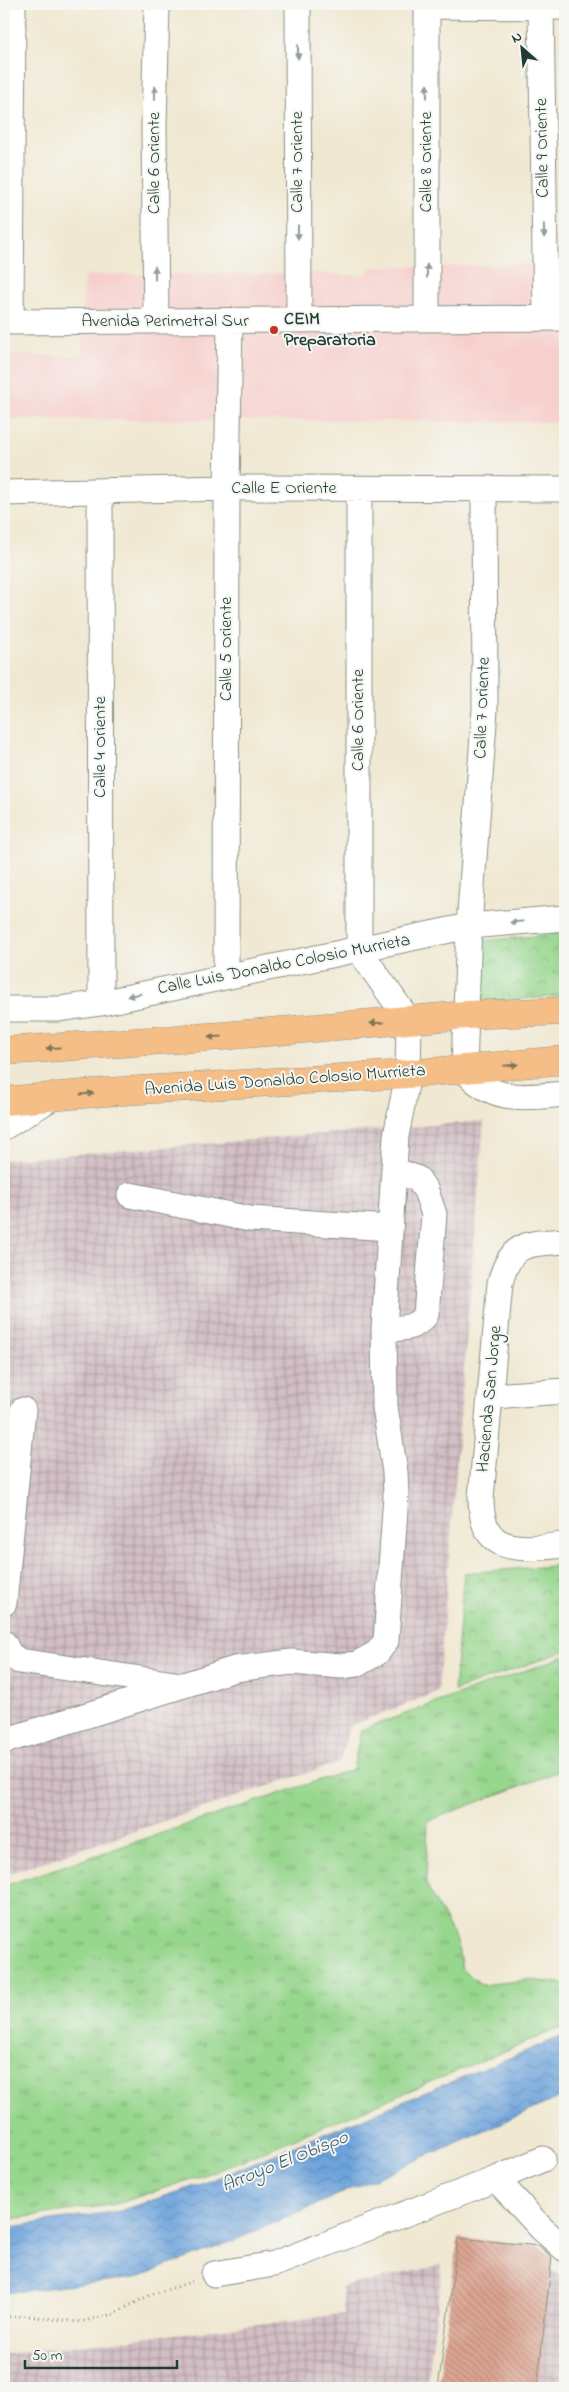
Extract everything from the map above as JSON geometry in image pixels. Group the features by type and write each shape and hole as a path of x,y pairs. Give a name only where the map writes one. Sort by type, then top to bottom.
{"main road":[{"path":"4,1051 409,1021 466,1015 565,1011"},
{"name":"Avenida Luis Donaldo Colosio Murrieta","path":"4,1101 408,1074 565,1060"}],"street":[{"path":"7,322 13,4"},
{"name":"Calle 6 Oriente","path":"156,321 154,126 158,4"},
{"name":"Calle 7 Oriente","path":"298,4 298,320"},
{"path":"427,5 553,7"},
{"name":"Calle 8 Oriente","path":"426,319 427,5"},
{"name":"Calle 9 Oriente","path":"553,7 555,318"},
{"name":"Avenida Perimetral Sur","path":"7,322 230,322 555,318"},
{"name":"Calle 5 Oriente","path":"226,975 227,488 230,322"},
{"name":"Calle E Oriente","path":"4,493 227,488 565,489"},
{"name":"Calle 6 Oriente","path":"359,489 359,950"},
{"name":"Calle 7 Oriente","path":"464,1069 469,926 486,709 484,489"},
{"name":"Calle 4 Oriente","path":"100,492 101,1003"},
{"name":"Calle Luis Donaldo Colosio Murrieta","path":"4,1009 59,1009 101,1003 226,975 359,950 469,926 565,918"},
{"path":"4,1741 235,1668 292,1662 341,1666 357,1664 369,1659 383,1647 386,1641 396,1495 395,1472 384,1407 384,1329 396,1136 408,1074 409,1021 359,950"},
{"path":"464,1069 473,1080 485,1089 502,1095 522,1097 565,1094"},
{"path":"4,1128 53,1097"},
{"path":"384,1329 405,1328 418,1324 426,1315 434,1214 426,1191 418,1179 394,1170"},
{"path":"130,1196 250,1220 390,1228"},
{"name":"Hacienda San Jorge","path":"565,1241 531,1244 509,1257 500,1282 481,1513 485,1529 506,1547 520,1549 565,1545"},
{"path":"492,1396 565,1392"},
{"path":"4,1603 22,1410"},
{"path":"4,1643 10,1655 18,1661 182,1685"},
{"path":"214,2274 274,2264 496,2179 543,2159"},
{"path":"496,2179 542,2229 565,2249"}],"path":[{"path":"4,2317 27,2316 80,2322 113,2314 150,2295 214,2274"}],"shaded area":[{"path":"565,264 565,422 4,419 4,355 82,356 84,275 311,273 363,276 373,267"},
{"path":"484,1121 438,1692 349,1726 340,1762 4,1875 4,1160"},
{"path":"467,2250 534,2261 565,2278 565,2388 450,2388"},
{"path":"442,2265 427,2388 4,2388 4,2354 344,2314 341,2287"}],"green space":[{"path":"565,933 565,996 480,1002 471,942"},
{"path":"565,1565 565,1651 454,1691 464,1573"},
{"path":"565,1656 565,1769 428,1821 426,1884 457,1942 462,1969 482,1985 526,1980 565,1983 565,2026 216,2171 116,2204 4,2220 4,1886 353,1769 361,1730"}],"water":[{"name":"Arroyo El Obispo","path":"565,2035 565,2095 233,2241 135,2278 4,2293 4,2228 120,2211 207,2182"}],"building":[{"path":"458,2238 539,2246 552,2257 537,2388 438,2388"}],"place":[{"name":"CEIM Preparatoria","path":"274,330"}]}
